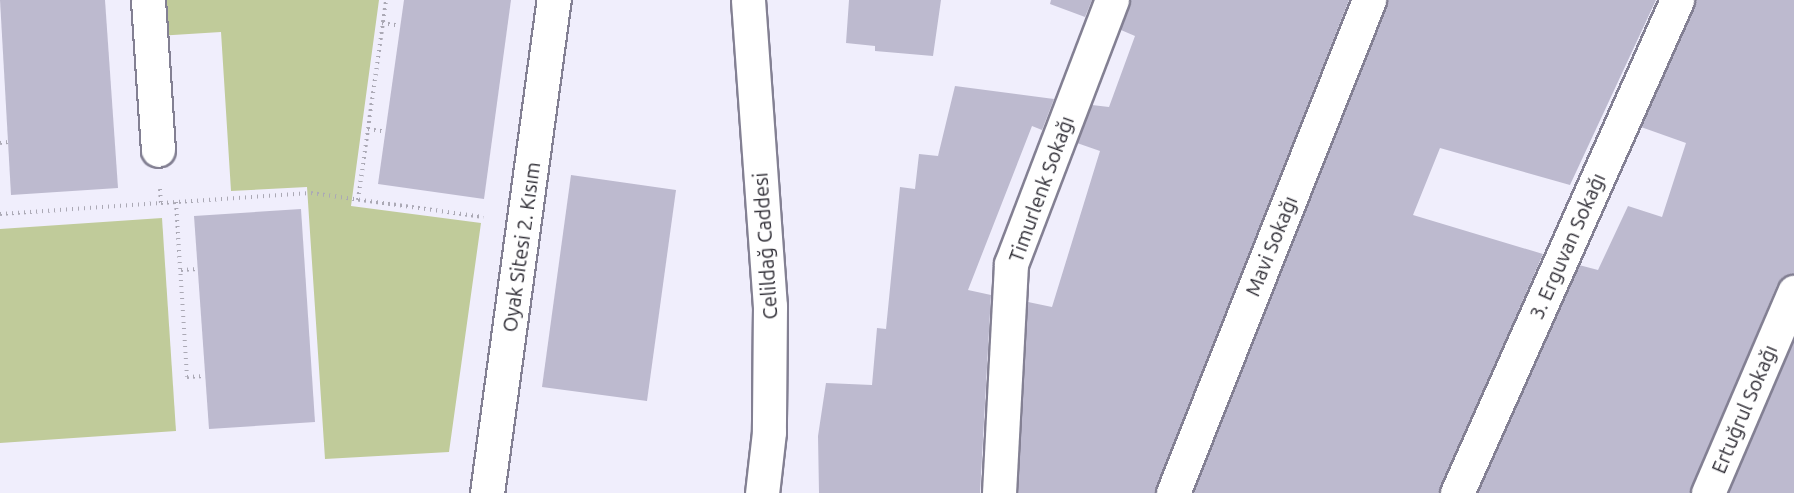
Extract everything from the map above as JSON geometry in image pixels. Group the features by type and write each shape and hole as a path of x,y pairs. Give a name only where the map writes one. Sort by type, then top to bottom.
{"street":[{"path":"148,0 158,150"},
{"name":"Oyak Sitesi 2. Kısım","path":"487,493 554,0"},
{"name":"Celildağ Caddesi","path":"748,0 770,306 769,432 762,493"},
{"name":"Timurlenk Sokağı","path":"999,493 1011,264 1112,0"},
{"name":"Mavi Sokağı","path":"1173,493 1369,0"},
{"name":"3. Erguvan Sokağı","path":"1457,493 1677,0"},
{"name":"Ertuğrul Sokağı","path":"1708,493 1794,292"}],"path":[{"path":"358,200 386,0"},
{"path":"382,23 400,26"},
{"path":"368,129 386,132"},
{"path":"0,142 8,142"},
{"path":"205,376 188,377 176,202 311,193 524,223"},
{"path":"0,214 161,203"},
{"path":"180,270 198,269"}],"green space":[{"path":"155,0 379,0 351,206 481,223 449,452 325,459 307,187 231,191 221,32 157,36"},
{"path":"162,218 176,431 0,443 0,229"}],"building":[{"path":"0,0 105,0 118,188 11,195"},
{"path":"404,0 511,0 484,199 378,184"},
{"path":"849,0 941,0 933,56 875,51 875,46 846,43"},
{"path":"1051,0 1092,0 1085,17 1050,4"},
{"path":"1130,0 1349,0 1155,493 1018,493 1028,302 1052,307 1100,151 1077,143 1092,105 1109,107 1135,36 1121,30"},
{"path":"1387,0 1656,0 1570,185 1440,148 1413,215 1543,254 1439,493 1193,493"},
{"path":"1695,0 1794,0 1794,274 1783,277 1777,285 1690,493 1478,493 1579,265 1598,270 1628,206 1662,217 1686,143 1641,127"},
{"path":"955,86 1054,99 1042,130 1032,126 968,290 991,295 980,493 819,493 818,436 826,383 872,385 877,328 886,329 900,187 915,189 919,154 938,156"},
{"path":"571,175 676,190 647,401 542,387"},
{"path":"301,209 315,422 209,429 194,216"},
{"path":"1794,340 1794,493 1728,493"}]}
